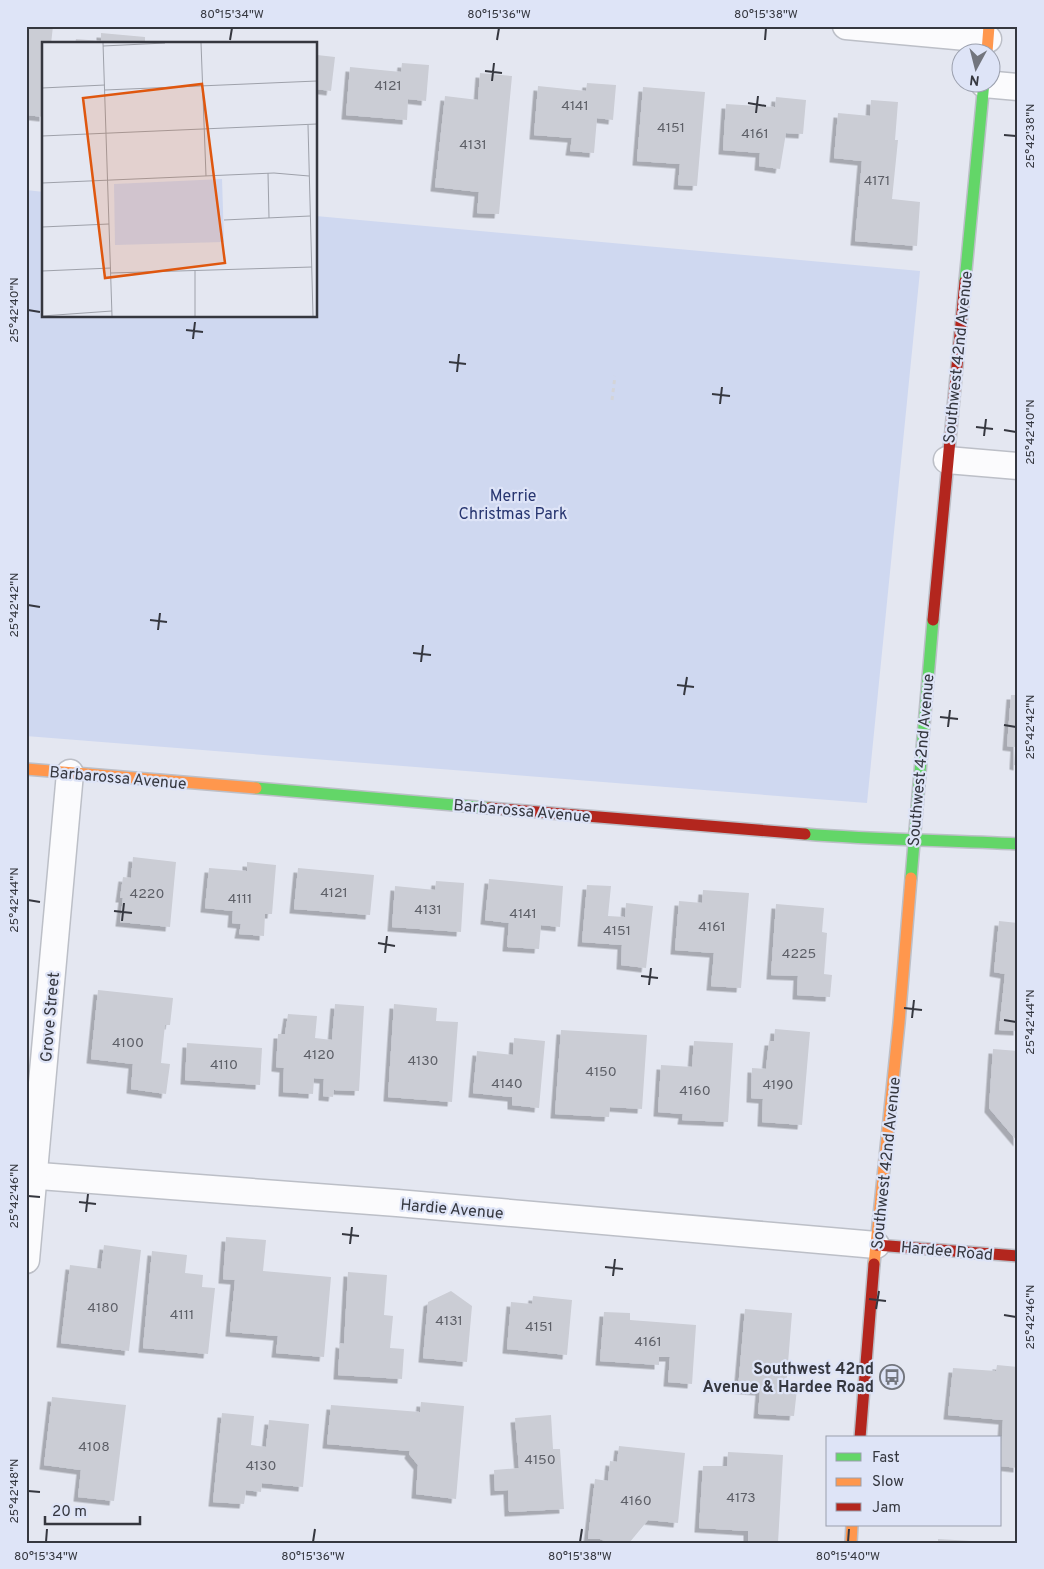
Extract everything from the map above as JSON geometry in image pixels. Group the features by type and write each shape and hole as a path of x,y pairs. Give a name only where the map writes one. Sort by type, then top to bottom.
{"main road":[{"name":"Southwest 42nd Avenue","path":"860,1436 876,1245 899,1023 913,840 947,460 983,92"},
{"name":"Barbarossa Avenue","path":"26,769 840,837 1018,844"},
{"name":"Hardee Road","path":"876,1245 1018,1256"},
{"path":"851,1543 852,1526"}],"street":[{"path":"846,26 988,39"},
{"path":"1002,85 1018,87"},
{"path":"947,460 1018,466"},
{"name":"Grove Street","path":"26,1260 31,1175 70,773"},
{"name":"Hardie Avenue","path":"31,1175 416,1205 876,1245"}],"path":[{"path":"612,400 615,376"}],"green space":[{"name":"Merrie Christmas Park","path":"26,190 42,192 42,318 318,318 318,216 920,271 867,803 26,736"}],"building":[{"path":"26,26 53,26 51,42 42,42 42,117 26,115"},
{"path":"101,33 145,37 145,42 75,42 76,39 101,41"},
{"path":"318,55 335,57 331,91 318,89"},
{"path":"402,63 429,65 426,101 408,99 407,120 346,115 350,67 401,72"},
{"path":"480,73 512,76 499,214 477,213 479,192 435,187 445,96 478,100"},
{"path":"587,83 616,85 613,120 597,118 594,153 570,151 572,138 534,135 538,86 586,91"},
{"path":"643,87 705,92 697,186 678,185 680,164 637,161"},
{"path":"776,97 806,100 803,134 786,133 780,169 759,166 760,153 723,150 726,104 775,107"},
{"path":"871,100 898,102 895,140 898,140 892,199 920,202 917,246 855,241 862,161 834,158 838,113 870,116"},
{"path":"1011,695 1018,695 1018,766 1014,765 1015,747 1007,746"},
{"path":"133,857 176,862 170,927 120,922 123,898 120,898 123,877 131,878"},
{"path":"247,862 276,865 272,914 265,914 264,936 239,934 241,924 232,923 233,911 205,908 209,868 247,871"},
{"path":"298,868 374,875 370,915 294,909"},
{"path":"489,879 563,886 560,927 541,925 539,949 507,947 509,923 485,920"},
{"path":"436,881 464,883 461,932 392,927 395,886 435,890"},
{"path":"587,885 611,886 608,916 625,917 626,903 653,906 646,968 621,965 622,945 582,942"},
{"path":"703,890 749,893 741,988 711,986 714,953 675,950 679,901 702,903"},
{"path":"776,904 824,908 822,932 827,933 824,974 832,975 830,997 797,995 798,976 771,975"},
{"path":"999,921 1018,923 1018,1031 999,1030 1005,974 994,972"},
{"path":"98,990 173,998 170,1025 165,1025 161,1063 170,1064 166,1094 131,1089 133,1064 91,1059"},
{"path":"335,1004 364,1006 359,1091 334,1090 333,1097 323,1096 324,1079 314,1078 313,1094 283,1092 284,1068 276,1067 278,1034 285,1034 288,1014 317,1016 315,1038 332,1040"},
{"path":"394,1004 437,1008 436,1021 458,1022 452,1102 388,1097"},
{"path":"775,1029 810,1032 802,1125 762,1122 763,1099 751,1098 752,1068 766,1069 769,1041 774,1041"},
{"path":"561,1030 647,1035 642,1109 610,1107 609,1117 555,1114"},
{"path":"514,1038 545,1041 539,1108 512,1105 512,1097 473,1093 477,1051 513,1055"},
{"path":"694,1041 733,1043 728,1122 682,1120 683,1114 658,1112 661,1065 692,1067"},
{"path":"187,1043 262,1048 260,1085 185,1080"},
{"path":"993,1049 1018,1051 1018,1142 989,1108"},
{"path":"226,1237 266,1240 263,1271 331,1277 324,1357 276,1353 278,1336 230,1332 235,1280 223,1279"},
{"path":"104,1245 141,1250 129,1351 61,1343 70,1265 101,1269"},
{"path":"152,1251 187,1255 185,1273 203,1275 202,1287 215,1288 208,1354 143,1348"},
{"path":"348,1272 387,1275 384,1315 393,1316 390,1348 404,1349 402,1379 338,1375 340,1343 344,1344"},
{"path":"451,1291 472,1306 467,1362 423,1358 428,1302"},
{"path":"533,1296 572,1300 567,1355 507,1349 511,1302 532,1304"},
{"path":"745,1309 792,1313 786,1388 797,1389 794,1416 758,1414 760,1391 738,1389"},
{"path":"604,1312 630,1313 630,1320 696,1325 692,1384 668,1382 670,1357 659,1357 659,1365 600,1361"},
{"path":"997,1365 1018,1367 1018,1468 1002,1466 1003,1420 948,1415 953,1368 996,1371"},
{"path":"52,1397 126,1405 114,1501 78,1497 81,1470 44,1465"},
{"path":"421,1402 464,1406 456,1499 416,1494 418,1465 409,1454 410,1451 327,1444 331,1405 420,1412"},
{"path":"222,1413 254,1416 251,1445 266,1447 269,1420 309,1424 303,1487 262,1483 261,1492 246,1490 244,1504 213,1502"},
{"path":"551,1415 553,1449 560,1449 564,1509 509,1512 508,1490 495,1491 494,1470 519,1468 515,1418"},
{"path":"619,1446 685,1453 678,1523 648,1520 629,1543 610,1543 600,1539 588,1539 595,1479 608,1481 610,1461 617,1462"},
{"path":"728,1452 783,1455 778,1543 748,1543 748,1531 699,1528 703,1466 727,1466"},
{"path":"938,1539 972,1541 972,1543 938,1543"}],"traffic: fast":[{"path":"965,281 983,92"},
{"path":"911,878 933,620"},
{"path":"256,788 489,808"},
{"path":"805,834 858,838 1018,844"}],"traffic: slow":[{"path":"988,42 989,26"},
{"path":"26,769 256,788"},
{"path":"874,1264 899,1023 911,878"},
{"path":"851,1543 852,1526"}],"traffic: jam":[{"path":"933,620 965,281"},
{"path":"489,808 805,834"},
{"path":"876,1245 1018,1256"},
{"path":"860,1436 874,1264"}],"place":[{"name":"Southwest 42nd Avenue & Hardee Road","path":"892,1377"}]}
